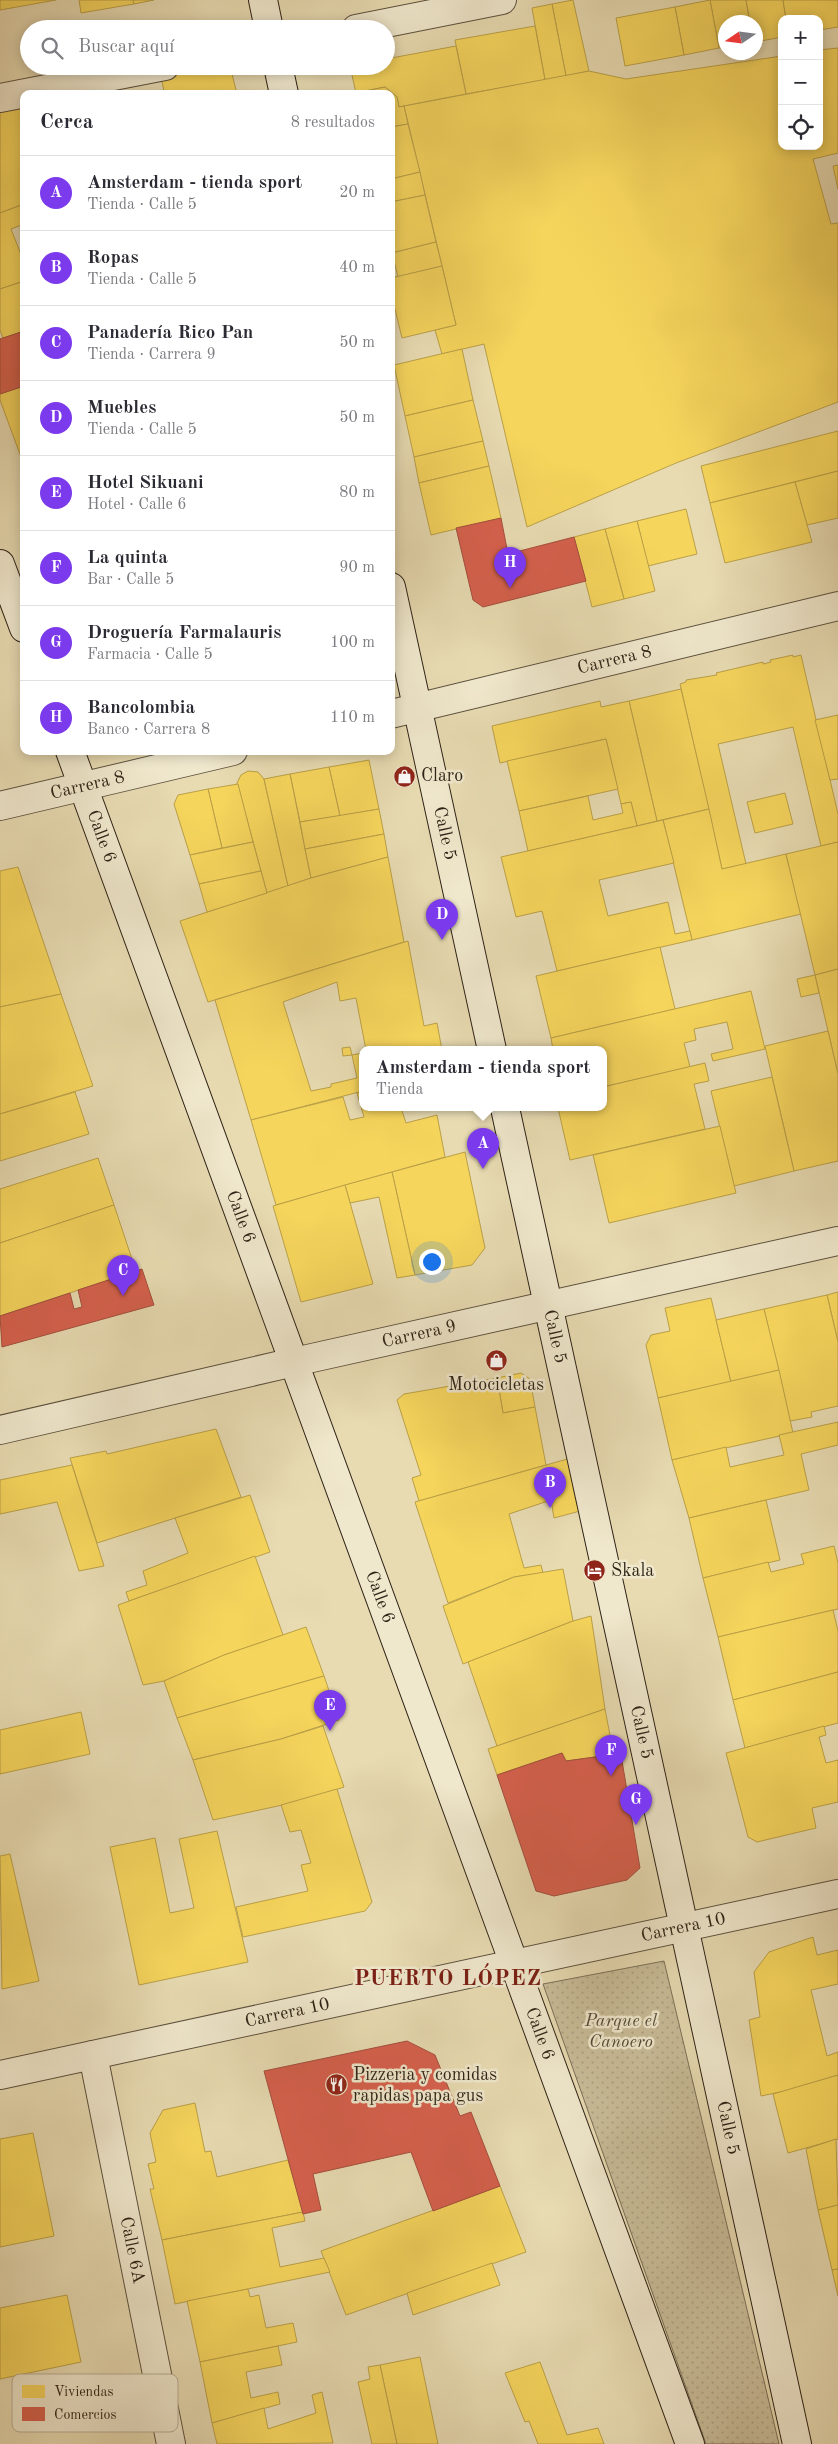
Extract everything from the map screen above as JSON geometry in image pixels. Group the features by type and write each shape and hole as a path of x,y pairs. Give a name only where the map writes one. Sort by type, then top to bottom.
{"street":[{"path":"263,0 268,20"},
{"path":"395,21 502,0"},
{"path":"41,90 119,75"},
{"path":"280,75 283,90"},
{"path":"0,98 20,94"},
{"path":"0,564 20,617"},
{"name":"Calle 5","path":"395,605 491,1046"},
{"name":"Carrera 8","path":"395,713 838,606"},
{"name":"Calle 6","path":"71,755 690,2444"},
{"name":"Carrera 8","path":"0,806 216,755"},
{"name":"Calle 5","path":"506,1111 797,2444"},
{"name":"Carrera 9","path":"0,1430 294,1362 838,1242"},
{"name":"Carrera 10","path":"0,2075 838,1894"},
{"name":"Calle 6A","path":"92,2055 157,2374"}],"green space":[{"name":"Parque el Canoero","path":"664,1961 779,2444 706,2444 543,1984"}],"building: Viviendas":[{"path":"0,0 56,0 0,10"},
{"path":"79,0 133,0 134,4 81,13"},
{"path":"133,0 154,0 134,4"},
{"path":"573,0 589,71 566,76 552,4"},
{"path":"710,0 746,0 749,15 718,15 718,43"},
{"path":"710,0 718,48 684,55 675,7"},
{"path":"746,0 783,0 785,15 778,15 778,38 763,41 763,15 749,15"},
{"path":"783,0 838,0 838,27 823,29 823,15 785,15"},
{"path":"552,4 566,76 545,80 532,8"},
{"path":"675,7 684,55 625,66 616,18"},
{"path":"535,26 545,80 466,94 455,40"},
{"path":"456,46 466,94 399,107 395,90 389,90 385,87 370,90 355,90 352,75 395,75 395,57"},
{"path":"838,48 838,153 813,159 831,224 838,223 838,402 676,463 527,527 484,344 442,354 435,330 456,325 404,106 589,71 626,79 778,57 778,150 823,150 823,50"},
{"path":"160,75 232,75 236,90 164,90"},
{"path":"385,87 389,90 370,90"},
{"path":"395,95 399,107 404,106 408,124 395,126"},
{"path":"20,104 20,206 0,213 0,111"},
{"path":"408,124 420,172 395,178 395,126"},
{"path":"838,165 838,189 833,166"},
{"path":"420,172 425,195 395,201 395,178"},
{"path":"425,195 436,242 395,252 395,201"},
{"path":"20,206 20,226 11,229 20,252 20,282 0,289 0,213"},
{"path":"436,242 442,266 398,277 395,265 395,252"},
{"path":"442,266 456,325 402,338 395,309 395,277"},
{"path":"20,282 20,332 3,338 0,330 0,289"},
{"path":"462,349 473,400 405,416 395,365"},
{"path":"20,387 20,454 0,400 0,394"},
{"path":"473,400 483,441 414,457 405,416"},
{"path":"838,431 838,471 710,503 701,466"},
{"path":"483,441 489,466 419,483 414,457"},
{"path":"489,466 501,518 431,535 419,483"},
{"path":"838,471 838,518 807,525 795,482"},
{"path":"795,482 812,542 725,563 710,503"},
{"path":"686,509 697,554 648,566 637,521"},
{"path":"637,521 655,591 624,599 605,529"},
{"path":"605,529 624,599 592,607 574,537"},
{"path":"793,655 793,657 801,655 838,814 838,842 821,846 793,727 718,744 746,864 722,869 680,684 686,682 686,680 717,675 716,673 763,662 763,664 771,662 770,660"},
{"path":"681,689 709,809 657,821 629,701"},
{"path":"600,701 601,707 629,701 657,821 637,826 631,802 621,804 606,739 500,763 492,726"},
{"path":"838,715 838,779 830,780 815,720"},
{"path":"606,739 618,789 519,811 507,761"},
{"path":"369,760 379,809 340,816 329,767"},
{"path":"329,767 340,816 300,822 290,774"},
{"path":"248,771 258,772 264,779 288,886 267,893 237,783 241,775"},
{"path":"290,774 311,878 288,886 264,779"},
{"path":"238,784 253,842 222,848 208,789"},
{"path":"208,789 222,848 190,855 174,804 178,795"},
{"path":"785,793 793,824 755,833 747,802"},
{"path":"588,796 593,820 623,813 621,804 631,802 637,826 528,851 519,811"},
{"path":"379,809 384,834 305,849 300,822"},
{"path":"709,809 722,869 786,854 801,914 692,940 663,820"},
{"path":"663,820 674,863 599,880 608,916 668,902 675,934 690,931 692,940 557,971 542,911 516,917 501,857"},
{"path":"384,834 388,857 311,878 305,849"},
{"path":"253,842 261,871 199,884 190,855"},
{"path":"838,842 838,969 815,975 786,854"},
{"path":"388,857 404,942 208,1002 180,921 311,878"},
{"path":"18,867 61,994 0,1007 0,871"},
{"path":"261,871 267,893 207,912 199,884"},
{"path":"408,941 424,1026 437,1023 441,1046 365,1046 356,998 340,1001 337,982 283,1002 311,1091 331,1087 331,1084 357,1078 352,1055 359,1054 359,1092 251,1120 215,1000"},
{"path":"660,947 675,1009 551,1038 536,976"},
{"path":"838,969 838,1074 815,975"},
{"path":"815,975 819,993 801,997 797,979"},
{"path":"751,991 765,1049 713,1061 711,1054 733,1049 727,1022 694,1029 696,1040 684,1043 690,1067 607,1086 607,1046 552,1046 551,1038"},
{"path":"61,994 93,1086 0,1114 0,1007"},
{"path":"828,1031 838,1074 838,1161 794,1171 765,1046"},
{"path":"350,1047 352,1055 343,1056 342,1048"},
{"path":"705,1063 709,1081 694,1084 705,1129 570,1160 559,1111 607,1111 607,1086"},
{"path":"772,1077 794,1171 734,1186 711,1091"},
{"path":"75,1092 89,1134 0,1161 0,1114"},
{"path":"343,1097 350,1120 364,1117 362,1111 402,1111 406,1123 437,1115 445,1157 276,1205 251,1120"},
{"path":"720,1126 736,1193 609,1223 593,1155"},
{"path":"465,1152 485,1248 472,1265 415,1275 392,1172"},
{"path":"98,1158 114,1205 0,1243 0,1189"},
{"path":"392,1172 415,1275 397,1278 379,1197 350,1203 345,1185"},
{"path":"345,1185 373,1284 301,1302 273,1206"},
{"path":"114,1205 136,1271 0,1316 0,1243"},
{"path":"838,1292 838,1342 827,1295"},
{"path":"827,1295 838,1342 838,1406 811,1412 812,1417 790,1421 764,1309"},
{"path":"711,1298 731,1382 658,1398 646,1345 651,1335 670,1331 665,1308"},
{"path":"764,1309 779,1370 731,1382 716,1320"},
{"path":"779,1370 793,1433 672,1460 658,1398"},
{"path":"521,1373 530,1379 535,1407 503,1413 497,1378"},
{"path":"497,1378 503,1413 535,1407 546,1465 419,1501 412,1478 421,1475 397,1400 404,1394"},
{"path":"838,1422 838,1445 801,1454 809,1490 689,1518 672,1460 726,1447 730,1467 784,1455 779,1435"},
{"path":"216,1429 241,1497 97,1543 70,1458 106,1451 107,1454"},
{"path":"571,1458 580,1511 554,1518 551,1500 509,1514 524,1568 541,1565 543,1573 514,1577 448,1603 415,1502"},
{"path":"72,1465 104,1566 79,1571 57,1502 0,1514 0,1480"},
{"path":"250,1495 270,1552 129,1601 126,1592 147,1585 143,1571 188,1553 175,1518"},
{"path":"766,1500 780,1560 703,1578 689,1518"},
{"path":"834,1546 838,1563 838,1609 718,1637 703,1578 768,1562 771,1572 804,1564 801,1554"},
{"path":"255,1556 283,1635 224,1655 164,1681 143,1685 118,1605"},
{"path":"563,1569 573,1621 463,1664 443,1606 514,1577"},
{"path":"833,1610 838,1631 838,1672 733,1700 718,1637"},
{"path":"591,1616 605,1709 497,1746 468,1662 573,1621"},
{"path":"306,1627 324,1676 177,1718 164,1681 224,1655"},
{"path":"838,1672 838,1723 745,1748 733,1700"},
{"path":"324,1676 339,1720 281,1739 193,1760 177,1718"},
{"path":"605,1709 613,1751 595,1757 566,1761 562,1753 497,1775 488,1749"},
{"path":"81,1712 90,1754 0,1774 0,1730"},
{"path":"323,1726 344,1787 301,1801 213,1820 193,1760 281,1739"},
{"path":"824,1726 826,1735 819,1737 826,1763 838,1760 838,1802 812,1808 816,1828 757,1842 748,1837 726,1753"},
{"path":"337,1789 372,1902 365,1911 243,1937 236,1907 308,1891 301,1865 311,1863 301,1830 290,1832 281,1805"},
{"path":"217,1831 248,1962 139,1985 110,1847 155,1838 170,1913 194,1908 179,1839"},
{"path":"10,1854 39,1981 2,1989 0,1856"},
{"path":"813,1937 817,1955 838,1950 838,1984 811,1990 827,2056 838,2052 838,2075 795,2089 761,2096 749,2020 760,2017 754,1972 769,1952"},
{"path":"838,2075 838,2139 788,2153 773,2094"},
{"path":"195,2103 205,2152 211,2151 217,2177 288,2160 303,2212 162,2240 150,2189 154,2189 148,2164 156,2162 150,2133 163,2110"},
{"path":"33,2133 54,2236 0,2247 0,2139"},
{"path":"836,2139 838,2205 818,2210 806,2149"},
{"path":"500,2186 526,2252 346,2315 321,2251"},
{"path":"838,2205 838,2269 832,2270 818,2210"},
{"path":"303,2212 305,2221 272,2228 280,2267 324,2258 330,2272 175,2304 162,2240"},
{"path":"492,2263 500,2285 413,2315 407,2293"},
{"path":"838,2269 838,2296 832,2270"},
{"path":"248,2289 250,2297 259,2295 266,2328 293,2323 297,2342 200,2362 187,2301"},
{"path":"67,2295 81,2362 24,2374 12,2374 12,2376 0,2379 0,2308"},
{"path":"278,2346 282,2365 246,2372 251,2398 278,2392 280,2404 212,2423 200,2362"},
{"path":"420,2357 438,2444 397,2444 380,2365"},
{"path":"540,2362 567,2435 598,2428 604,2444 538,2444 529,2421 525,2422 505,2373"},
{"path":"380,2365 397,2444 372,2444 358,2382 370,2379 368,2367"},
{"path":"322,2392 333,2443 217,2444 212,2423 264,2408 268,2429 316,2413 312,2395"}],"building: Comercios":[{"path":"20,332 20,387 0,394 0,339"},
{"path":"501,518 508,554 574,537 586,581 483,607 473,600 456,528"},
{"path":"142,1269 154,1305 2,1347 0,1316 70,1293 74,1309 82,1307 78,1290"},
{"path":"620,1749 640,1868 627,1880 554,1896 536,1891 497,1775 562,1753 566,1761 595,1757"},
{"path":"407,2041 435,2055 460,2116 471,2112 500,2186 433,2211 411,2152 313,2174 321,2210 303,2214 264,2071"}],"place":[{"name":"Bancolombia","path":"510,588"},
{"name":"Claro","path":"405,776"},
{"name":"Muebles","path":"442,940"},
{"name":"Amsterdam - tienda sport","path":"483,1169"},
{"name":"Panadería Rico Pan","path":"123,1296"},
{"name":"Motocicletas","path":"496,1360"},
{"name":"Ropas","path":"550,1508"},
{"name":"Skala","path":"595,1571"},
{"name":"Hotel Sikuani","path":"330,1731"},
{"name":"La quinta","path":"611,1776"},
{"name":"Droguería Farmalauris","path":"636,1825"},
{"name":"Pizzeria y comidas rapidas papa gus","path":"337,2085"}],"district":[{"name":"PUERTO LÓPEZ","path":"448,1979"}]}
